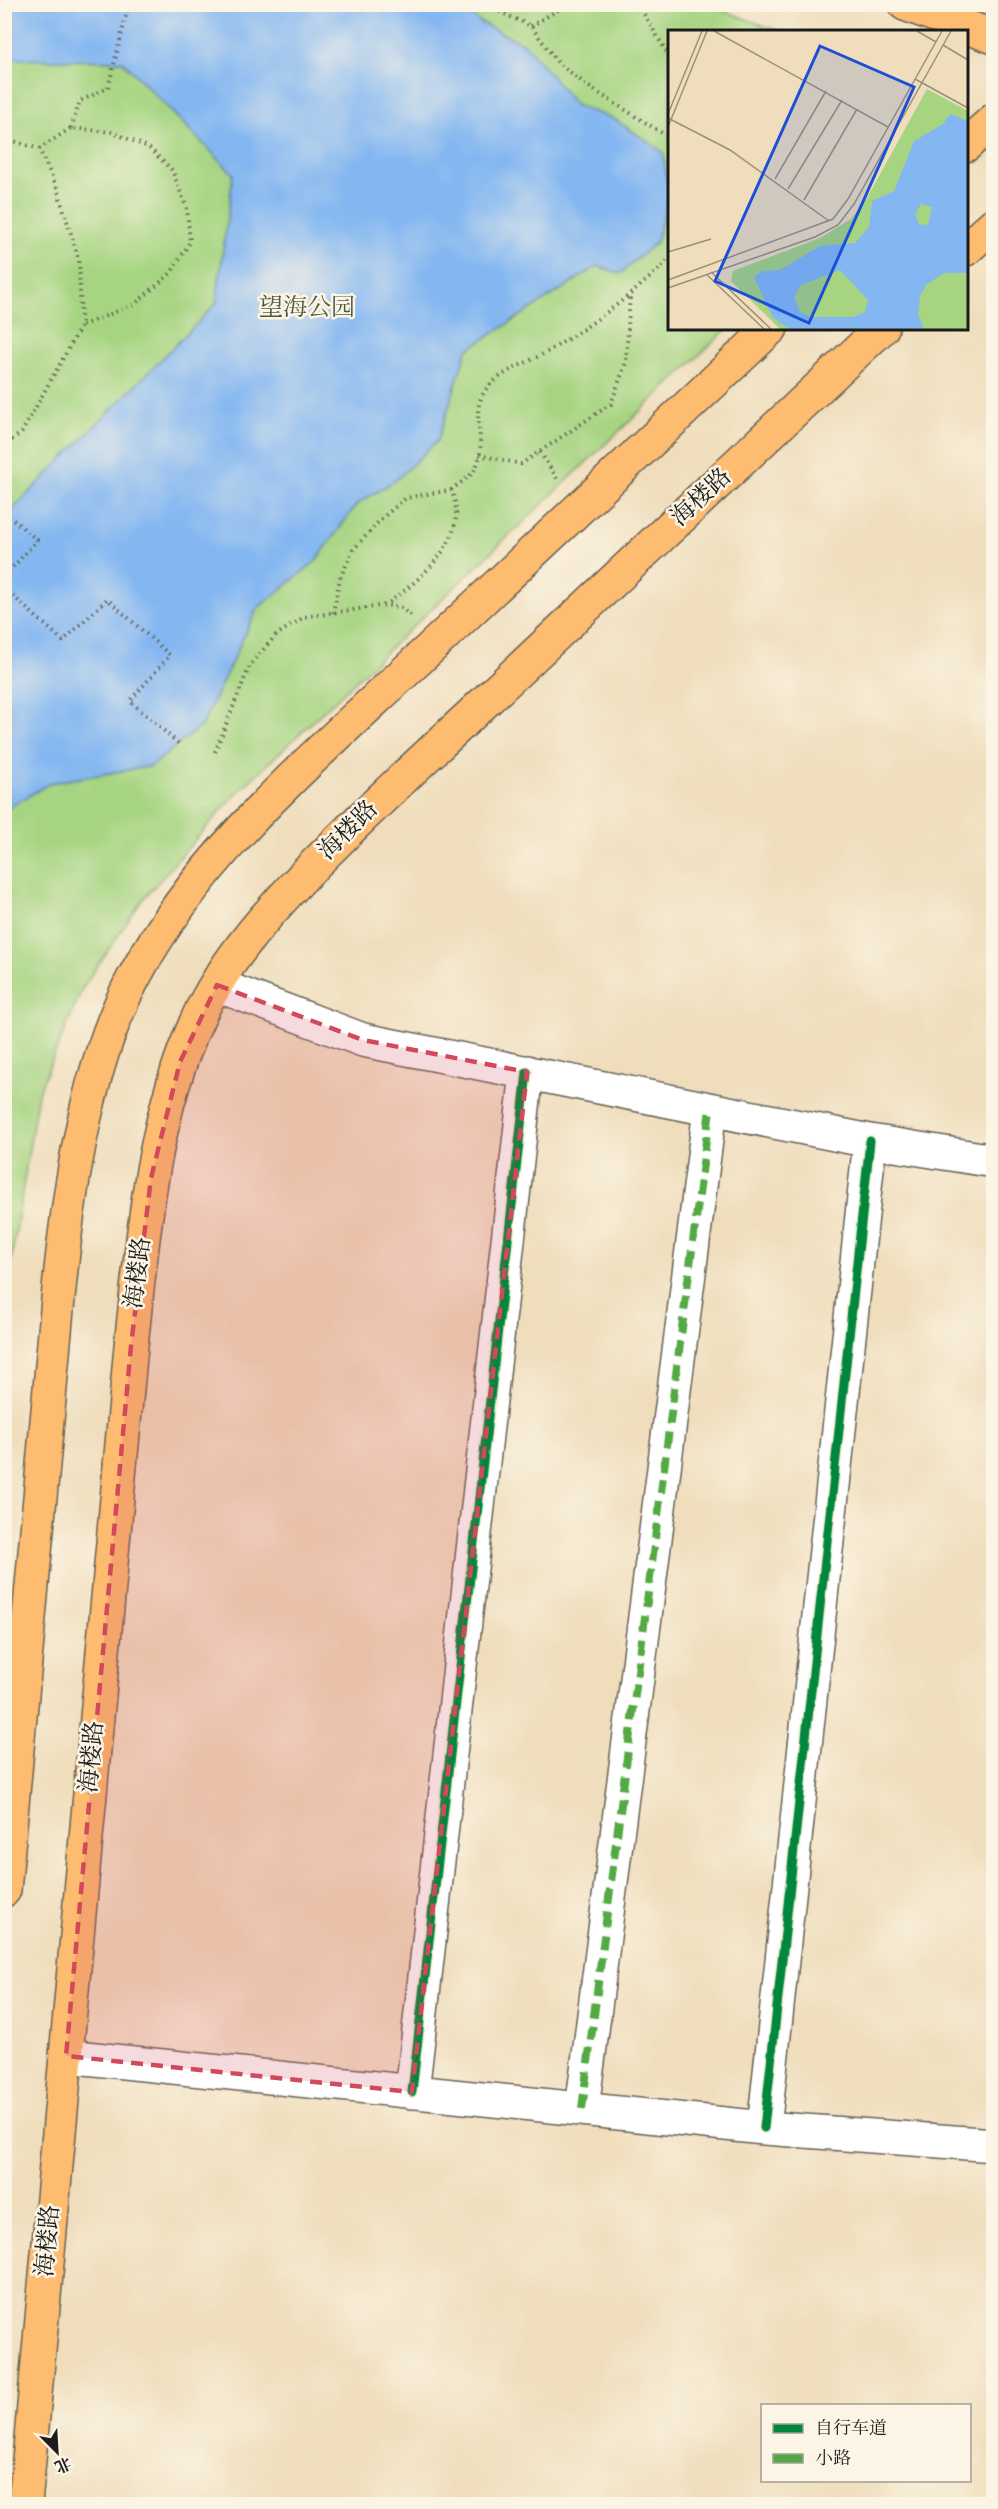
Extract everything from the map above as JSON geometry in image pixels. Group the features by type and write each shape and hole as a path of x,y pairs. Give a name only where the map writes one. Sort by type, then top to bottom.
{"main road":[{"path":"905,4 993,37"},
{"path":"968,143 993,120"},
{"path":"968,247 993,224"},
{"path":"4,1890 66,1240 90,1097 108,1037 130,983 159,933 194,885 278,794 769,330"},
{"name":"海楼路","path":"25,2505 131,1346 150,1189 164,1115 180,1062 199,1016 253,932 340,839 880,330"}],"street":[{"path":"217,985 363,1040 870,1142 993,1161"},
{"path":"412,2092 527,1072"},
{"path":"582,2109 710,1109"},
{"path":"764,2128 870,1142"},
{"path":"66,2056 764,2128 993,2145"}],"path":[{"path":"39,149 71,128 80,101 108,88 129,4"},
{"path":"483,4 531,26 558,63 592,89 668,137"},
{"path":"531,26 568,4"},
{"path":"638,4 668,56"},
{"path":"71,128 111,132 148,147 172,170 187,209 190,242 171,273 135,304 81,326"},
{"path":"4,138 39,149 57,188 79,260 81,326 22,432 4,446"},
{"path":"333,613 340,578 352,550 382,518 406,498 451,490 475,470 482,446 476,409 488,386 548,351 646,283 668,259"},
{"path":"479,455 521,464 611,404 626,362 630,294"},
{"path":"540,452 561,485"},
{"path":"386,605 422,578 453,536 457,503 451,490"},
{"path":"4,512 37,540 4,577"},
{"path":"4,588 63,641 107,599 170,655 130,701 179,744"},
{"path":"215,752 250,664 276,635 304,617 386,605 402,608 417,620"}],"highlighted area":[{"path":"217,985 363,1040 527,1072 412,2092 66,2056 131,1346 151,1178 180,1062"}],"green space":[{"name":"望海公园","path":"705,4 776,30 668,30 668,330 726,330 236,794 143,899 83,987 38,1093 5,1299 5,5"}],"water":[{"path":"4,5 459,5 480,22 526,45 575,105 614,119 663,152 668,200 656,242 620,274 598,266 467,350 438,440 396,480 357,504 316,561 257,609 202,725 152,766 50,783 5,810 5,517 216,304 233,174 122,61 5,59"}],"marked path":[{"path":"582,2109 710,1109"}],"cycle path":[{"path":"412,2092 527,1072"},
{"path":"764,2128 870,1141"}]}
